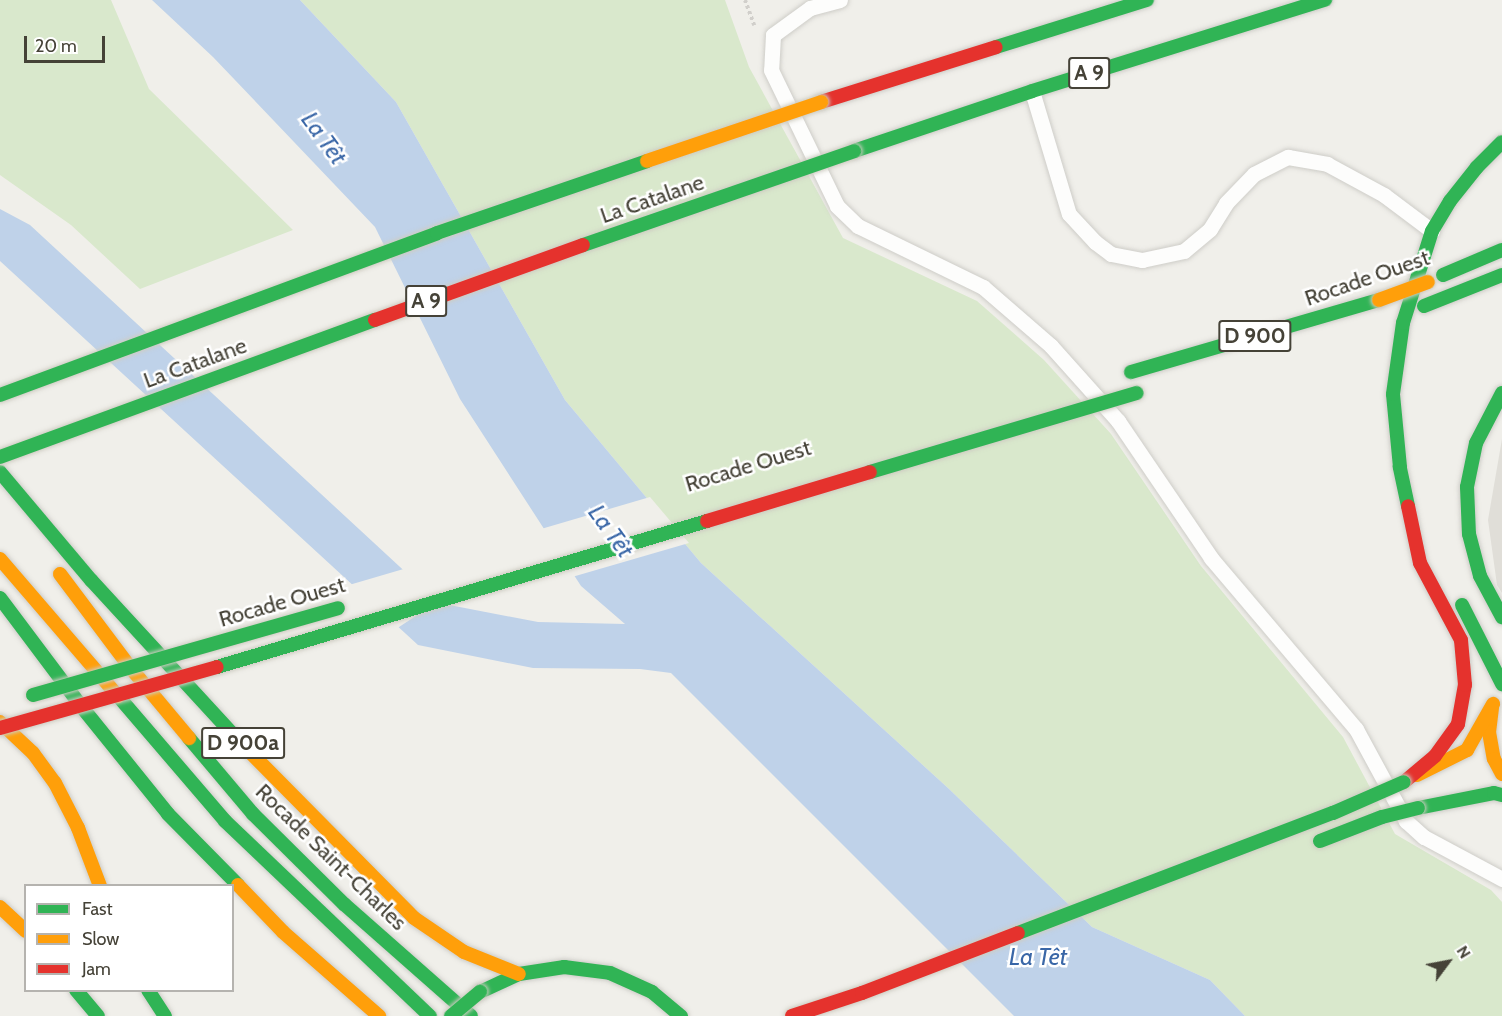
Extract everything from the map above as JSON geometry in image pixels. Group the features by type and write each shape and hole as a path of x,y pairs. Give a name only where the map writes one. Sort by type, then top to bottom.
{"main road":[{"name":"La Catalane","path":"0,395 437,233 821,102 1147,0"},
{"name":"La Catalane","path":"0,457 466,286 854,151 1032,91 1325,0"},
{"path":"1404,782 1436,756 1458,724 1466,685 1461,640 1420,563 1400,467 1393,394 1403,323 1432,231 1450,201 1477,167 1502,142"},
{"name":"Rocade Ouest","path":"1125,374 1379,300 1428,282 1502,249"},
{"name":"Rocade Ouest","path":"1385,321 1502,275"},
{"path":"1074,389 1096,382"},
{"name":"Rocade Ouest","path":"0,728 233,663 1142,391"},
{"path":"1502,393 1476,443 1467,487 1469,534 1480,576 1502,618"},
{"path":"1400,467 1415,519 1439,569"},
{"name":"D 900a","path":"0,472 91,580 201,702 414,918 464,952 519,974"},
{"path":"0,486 22,521"},
{"name":"D 900a","path":"0,559 225,821 430,1016"},
{"name":"Rocade Saint-Charles","path":"53,565 129,666 253,814 344,904 471,1016"},
{"path":"792,1016 885,985 1333,813 1404,782 1467,750 1502,684 1496,668 1456,596"},
{"path":"0,598 81,706 168,814 283,932 379,1016"},
{"name":"Rocade Ouest","path":"22,699 347,605"},
{"path":"1493,704 1489,732 1494,759 1502,774"},
{"path":"0,722 33,753 55,783 78,828 100,884"},
{"path":"1305,847 1382,817 1494,793 1502,795"},
{"path":"0,907 24,929"},
{"path":"451,1016 480,992 519,974 564,967 610,973 652,992 681,1016"},
{"path":"78,992 98,1016"},
{"path":"149,992 165,1016"}],"lane":[{"path":"840,0 810,8 773,35 771,70 837,207 858,226 983,287 1051,346 1118,422 1211,558 1356,729 1406,821 1424,837 1502,879"},
{"path":"1032,91 1069,214 1095,242 1111,254 1142,260 1184,250 1210,230 1226,203 1254,174 1288,157 1327,164 1384,195 1432,231"}],"shaded area":[{"path":"1502,439 1502,593 1497,585 1488,520"}],"green space":[{"path":"0,0 111,0 149,89 293,230 140,289 71,225 0,175"},
{"path":"300,0 725,0 749,67 843,238 977,301 1044,360 1111,434 1201,566 1343,737 1395,834 1491,890 1502,902 1502,1016 1245,1016 1210,980 1092,927 948,788 701,563 565,400 396,102"}],"water":[{"name":"La Têt","path":"152,0 300,0 396,102 565,400 701,563 948,788 1092,927 1210,980 1245,1016 1014,1016 671,673 640,669 533,668 418,645 0,261 0,209 30,225 439,603 538,622 625,624 581,586 460,399 375,227 213,57"}],"pier":[{"path":"650,497 689,543 572,577 541,529"},
{"path":"407,568 440,600 396,629 349,585"}],"traffic: fast":[{"path":"996,47 1147,0"},
{"path":"854,151 1032,91 1325,0"},
{"path":"1408,506 1400,467 1393,394 1403,323 1432,231 1450,201 1477,167 1502,142"},
{"path":"583,245 854,151"},
{"path":"0,395 437,233 647,161"},
{"path":"1443,275 1502,250"},
{"path":"1424,306 1502,275"},
{"path":"1131,372 1379,300"},
{"path":"0,457 375,320"},
{"path":"870,472 1137,393"},
{"path":"1502,393 1476,443 1467,487 1469,534 1480,576 1502,617"},
{"path":"0,472 91,580 240,742"},
{"path":"217,667 707,521"},
{"path":"0,598 81,706 168,814 238,885"},
{"path":"1462,605 1502,684"},
{"path":"33,695 338,608"},
{"path":"118,696 225,821 430,1016"},
{"path":"189,738 253,814 344,904 471,1016"},
{"path":"1018,933 1333,813 1404,782"},
{"path":"1418,808 1494,793 1502,795"},
{"path":"1320,841 1382,817 1418,808"},
{"path":"480,992 519,974 564,967 610,973 652,992 681,1016"},
{"path":"78,992 98,1016"},
{"path":"149,992 165,1016"},
{"path":"451,1016 480,992"}],"traffic: slow":[{"path":"647,161 821,102"},
{"path":"1379,300 1428,282"},
{"path":"0,559 118,696"},
{"path":"60,574 129,666 189,738"},
{"path":"1417,775 1467,750 1493,704"},
{"path":"1492,708 1489,732 1494,759 1502,774"},
{"path":"0,722 33,753 55,783 78,828 99,884"},
{"path":"240,742 414,918 464,952 519,974"},
{"path":"238,885 283,932 379,1016"},
{"path":"0,907 24,929"}],"traffic: jam":[{"path":"821,102 996,47"},
{"path":"375,320 583,245"},
{"path":"707,521 870,472"},
{"path":"1404,782 1435,756 1458,724 1465,685 1461,640 1420,563 1408,506"},
{"path":"0,728 217,667"},
{"path":"792,1016 862,993 1018,933"}]}
